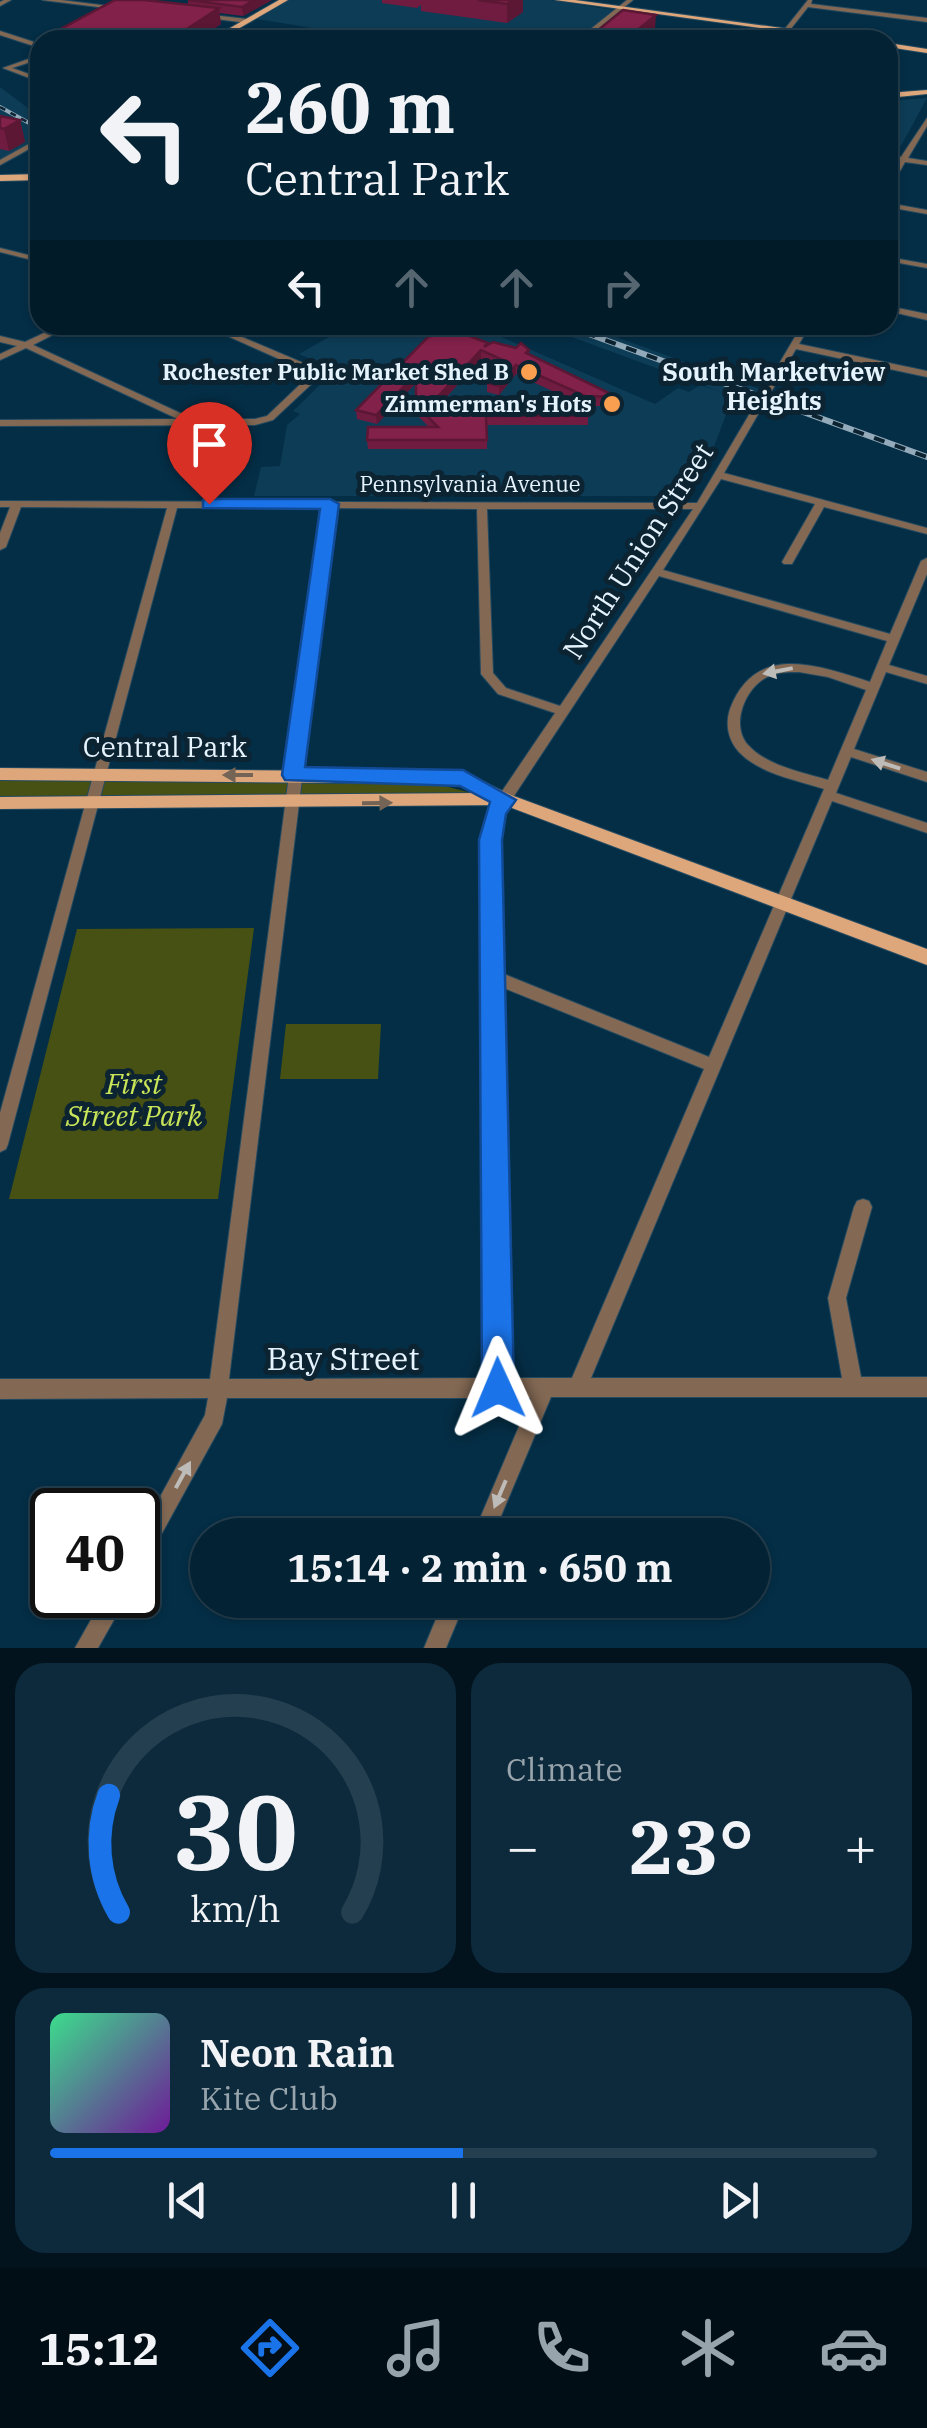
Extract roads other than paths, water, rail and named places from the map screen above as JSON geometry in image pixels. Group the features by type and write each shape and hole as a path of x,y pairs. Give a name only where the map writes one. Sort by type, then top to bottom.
{"main road":[{"path":"231,30 284,0"},
{"path":"560,0 779,30"},
{"path":"898,45 927,49"},
{"path":"898,95 927,92"},
{"path":"0,178 30,177"},
{"name":"Central Park","path":"0,774 463,778 504,800 927,958"},
{"name":"Central Park","path":"0,803 504,800"}],"street":[{"path":"0,4 8,0"},
{"path":"46,0 128,8"},
{"path":"110,7 124,0"},
{"path":"592,30 630,0"},
{"path":"788,30 808,2 927,20"},
{"path":"188,15 247,21"},
{"path":"0,33 30,43"},
{"path":"30,60 6,68 30,76"},
{"path":"898,167 927,121"},
{"path":"0,164 30,146"},
{"path":"898,159 927,164"},
{"path":"898,207 927,212"},
{"path":"0,250 30,258"},
{"path":"898,261 927,266"},
{"path":"898,311 927,317"},
{"path":"0,357 47,335"},
{"path":"0,423 264,420 315,373 230,335"},
{"name":"North Union Street","path":"498,1388 492,826 504,800 700,506 800,335"},
{"path":"0,339 26,345 194,423"},
{"path":"794,346 927,374"},
{"path":"718,474 927,531"},
{"path":"788,562 820,503"},
{"name":"Pennsylvania Avenue","path":"0,504 700,506"},
{"path":"0,546 17,504"},
{"path":"0,1144 173,504"},
{"path":"160,1516 214,1417 330,504"},
{"path":"482,504 487,674 502,691 564,712"},
{"path":"577,1388 872,687 921,592 927,561"},
{"path":"656,572 894,639"},
{"path":"882,667 927,680"},
{"path":"872,687 804,668 774,670 752,681 733,712 734,737 753,757 927,828"},
{"path":"846,750 927,776"},
{"path":"491,976 711,1065"},
{"path":"853,1388 837,1298 863,1206"},
{"name":"Bay Street","path":"0,1389 927,1387"},
{"path":"490,1518 545,1388"},
{"path":"86,1648 104,1618"},
{"path":"435,1648 448,1618"}],"railway":[{"path":"0,107 30,124"},
{"path":"592,335 927,457"}],"place":[{"name":"Rochester Public Market Shed B","path":"529,372"},
{"name":"Zimmerman's Hots","path":"612,404"}],"district":[{"name":"South Marketview Heights","path":"774,386"}],"park label":[{"name":"First Street Park","path":"134,1100"}]}
